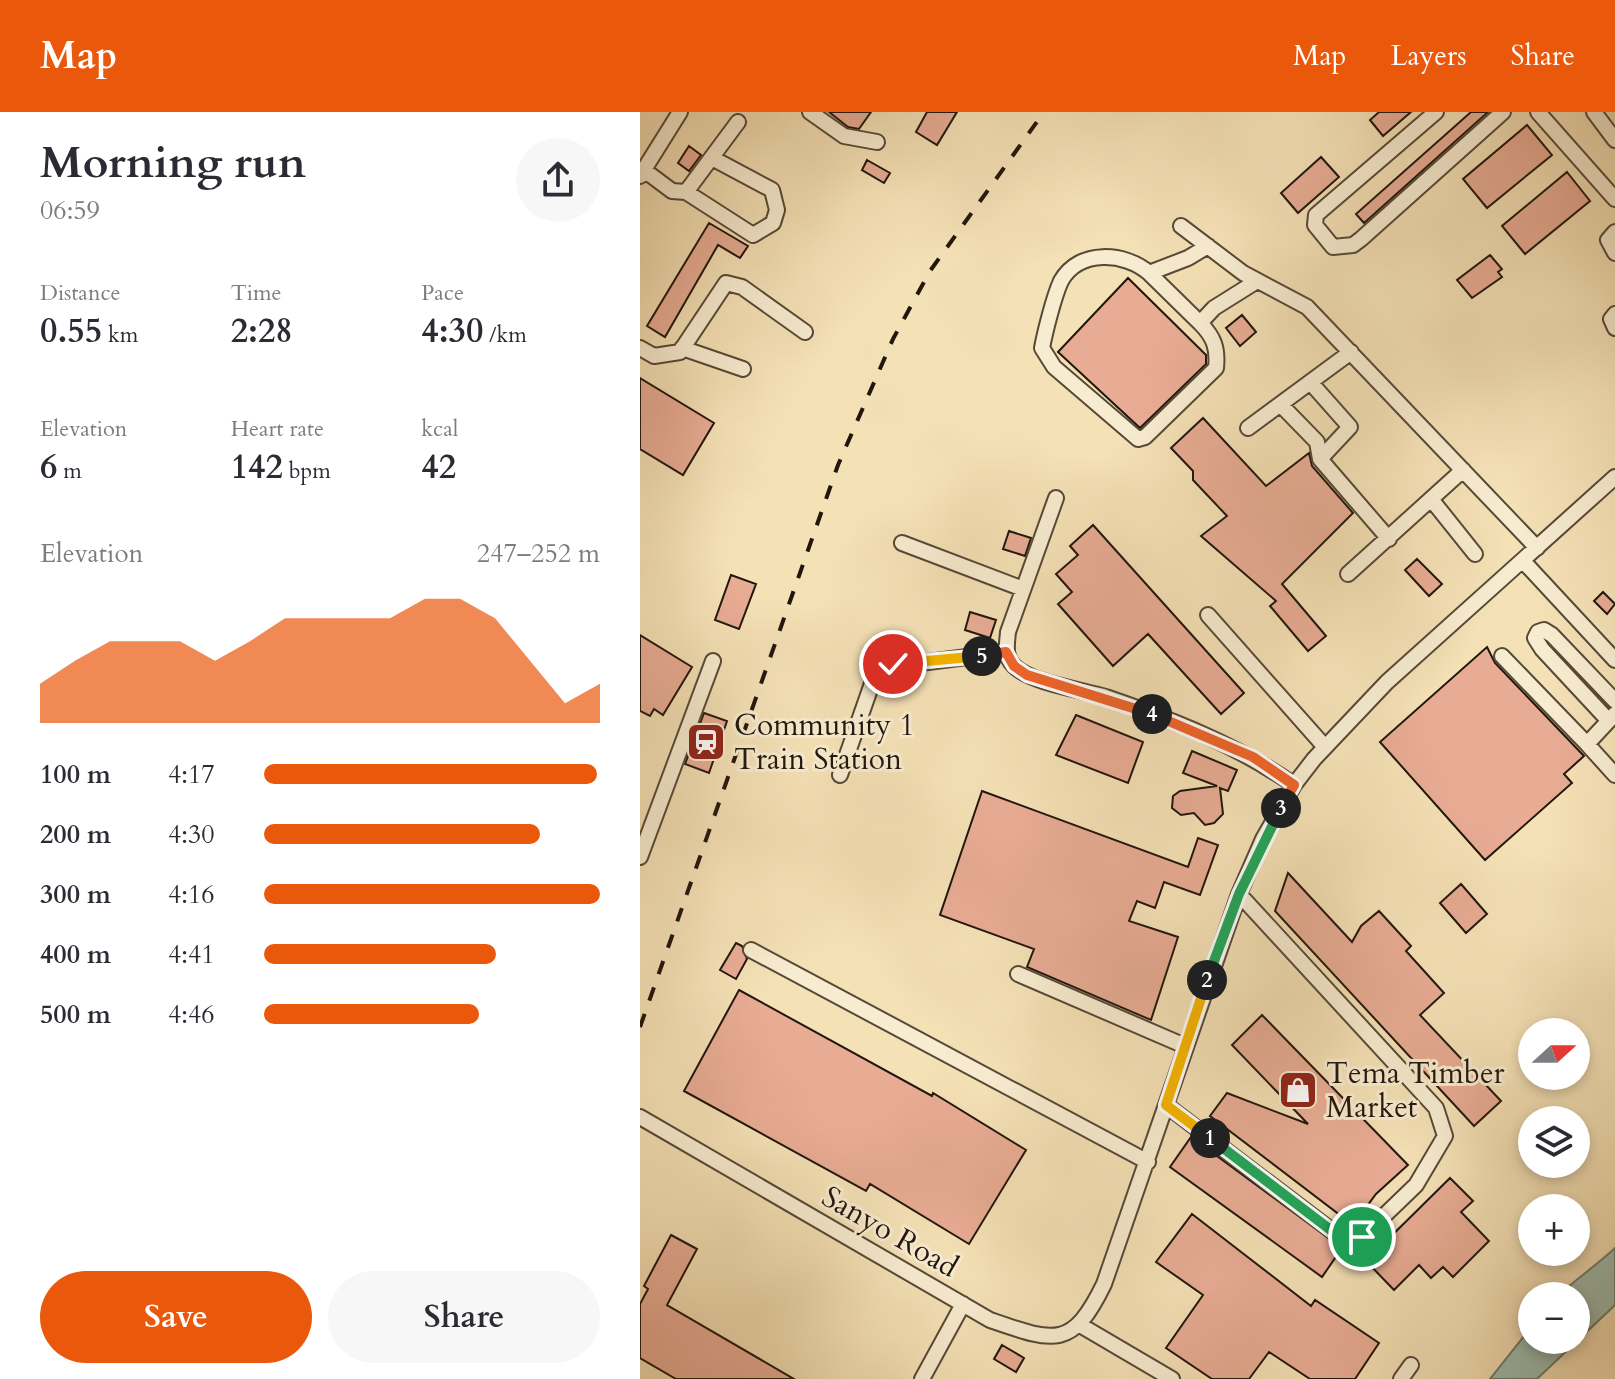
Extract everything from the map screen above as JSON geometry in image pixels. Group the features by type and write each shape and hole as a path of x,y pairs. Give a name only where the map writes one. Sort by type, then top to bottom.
{"street":[{"path":"680,112 642,173 672,191 686,192 753,235 773,223 777,210 772,190 712,158"},
{"path":"810,112 844,136 877,142"},
{"path":"1436,112 1316,215 1315,225 1333,247 1353,245 1361,239 1503,112"},
{"path":"1538,112 1615,199"},
{"path":"1594,112 1615,140"},
{"path":"686,192 738,122"},
{"path":"1181,226 1257,281 1307,307 1537,548"},
{"path":"1615,232 1608,240 1615,253"},
{"path":"1149,273 1208,246"},
{"path":"1102,256 1138,263 1149,273 1211,334 1217,352 1216,368 1145,437 1138,439 1054,367 1042,348 1061,281 1077,265 1102,256"},
{"path":"1200,323 1214,308 1257,281"},
{"path":"640,348 654,356 666,356 682,348 726,283 742,287 805,332"},
{"path":"1615,314 1611,319 1615,328"},
{"path":"682,348 743,369"},
{"path":"1248,428 1351,352"},
{"path":"1311,383 1350,427 1320,459"},
{"path":"1281,405 1317,442 1320,459 1389,539"},
{"path":"1348,574 1463,470"},
{"path":"1172,1379 1110,1346 1080,1325 1088,1317 1104,1284 1239,894 1263,839 1294,785 1325,747 1387,682 1615,477"},
{"path":"1056,498 1008,632 1006,652 1014,666 1027,675 1105,697 1195,730 1253,757 1294,785"},
{"path":"1431,499 1475,554"},
{"path":"902,543 1023,589"},
{"path":"1523,561 1615,660"},
{"path":"1208,615 1325,747"},
{"path":"1544,630 1552,635 1613,713 1542,649 1535,638 1538,632 1544,630"},
{"path":"840,775 875,675 881,668 1006,652"},
{"path":"1502,656 1615,775"},
{"path":"640,857 713,661"},
{"path":"1587,744 1613,713"},
{"path":"1166,1105 1336,1234 1351,1241 1362,1237 1416,1185 1445,1136 1436,1108 1239,894"},
{"path":"751,950 1148,1162"},
{"path":"1018,974 1185,1046"},
{"name":"Sanyo Road","path":"640,1117 990,1320 1033,1334 1054,1335 1080,1325"},
{"path":"922,1379 963,1304"},
{"path":"1401,1379 1411,1365"}],"shaded area":[{"path":"1615,1248 1615,1305 1590,1329 1590,1282 1575,1282"},
{"path":"1518,1344 1518,1354 1563,1354 1537,1379 1490,1379"}],"building":[{"path":"829,112 871,112 859,129 848,127"},
{"path":"927,112 957,112 937,145 916,132"},
{"path":"1379,112 1411,112 1383,136 1370,120"},
{"path":"1471,112 1488,112 1364,223 1356,214"},
{"path":"1527,125 1552,155 1487,208 1463,179"},
{"path":"689,146 701,155 689,171 678,163"},
{"path":"1321,157 1339,177 1298,213 1281,193"},
{"path":"867,160 890,173 884,183 862,170"},
{"path":"1567,172 1590,201 1525,254 1502,226"},
{"path":"709,223 748,246 740,258 718,245 665,337 647,326"},
{"path":"1490,255 1502,269 1498,272 1502,277 1472,298 1457,280"},
{"path":"1128,278 1206,355 1206,364 1140,428 1058,352"},
{"path":"1242,315 1256,332 1240,346 1226,328"},
{"path":"640,378 714,423 683,475 640,449"},
{"path":"1203,418 1266,486 1309,453 1312,466 1353,513 1282,584 1326,636 1308,651 1270,606 1276,601 1201,536 1227,516 1193,480 1193,471 1171,448"},
{"path":"1093,525 1244,693 1221,714 1148,634 1113,666 1058,604 1072,592 1056,574 1078,555 1070,546"},
{"path":"1009,531 1031,538 1025,556 1003,549"},
{"path":"1417,559 1442,584 1429,596 1405,570"},
{"path":"731,575 756,584 739,629 715,620"},
{"path":"1603,592 1615,604 1607,614 1594,601"},
{"path":"970,612 996,620 990,638 965,630"},
{"path":"640,635 692,667 663,715 654,709 650,716 640,711"},
{"path":"1487,647 1495,663 1584,756 1564,774 1572,783 1485,860 1380,742"},
{"path":"704,713 727,721 709,773 685,764"},
{"path":"1076,715 1143,742 1128,783 1056,755"},
{"path":"1192,751 1237,770 1228,791 1220,788 1223,814 1214,823 1205,825 1194,813 1181,815 1172,808 1173,796 1180,791 1217,786 1183,773"},
{"path":"982,791 1188,867 1198,838 1218,845 1200,895 1164,882 1155,908 1137,901 1129,921 1178,937 1151,1020 1027,967 1034,949 940,915"},
{"path":"1288,873 1352,942 1361,926 1379,911 1411,946 1406,951 1444,993 1420,1015 1501,1101 1474,1126 1275,911"},
{"path":"1461,884 1487,914 1466,933 1440,903"},
{"path":"736,943 742,946 747,959 736,979 720,970"},
{"path":"739,990 932,1096 933,1093 1026,1150 969,1244 870,1184 866,1191 684,1091"},
{"path":"1262,1015 1408,1165 1376,1194 1353,1225 1210,1116 1227,1093 1308,1124 1232,1045"},
{"path":"1191,1137 1342,1248 1322,1277 1170,1167"},
{"path":"1450,1178 1473,1201 1461,1212 1489,1241 1453,1277 1443,1267 1431,1278 1419,1265 1394,1290 1366,1261"},
{"path":"1192,1214 1311,1306 1315,1300 1379,1343 1355,1379 1310,1379 1269,1352 1249,1379 1212,1379 1166,1348 1203,1295 1156,1262"},
{"path":"671,1235 697,1249 667,1305 794,1379 676,1379 640,1358 640,1304 648,1289 644,1286"},
{"path":"1002,1345 1024,1358 1016,1372 994,1359"}],"railway":[{"path":"640,1027 838,465 893,339 930,271 1044,112"}],"place":[{"name":"Community 1 Train Station","path":"706,742"},
{"name":"Tema Timber Market","path":"1298,1090"}],"route":[{"path":"893,664 922,664 1006,652 1014,666 1027,675 1105,697 1195,730 1253,757 1294,785 1263,839 1239,894 1190,1027 1166,1105 1336,1234 1351,1241 1362,1237"}]}
